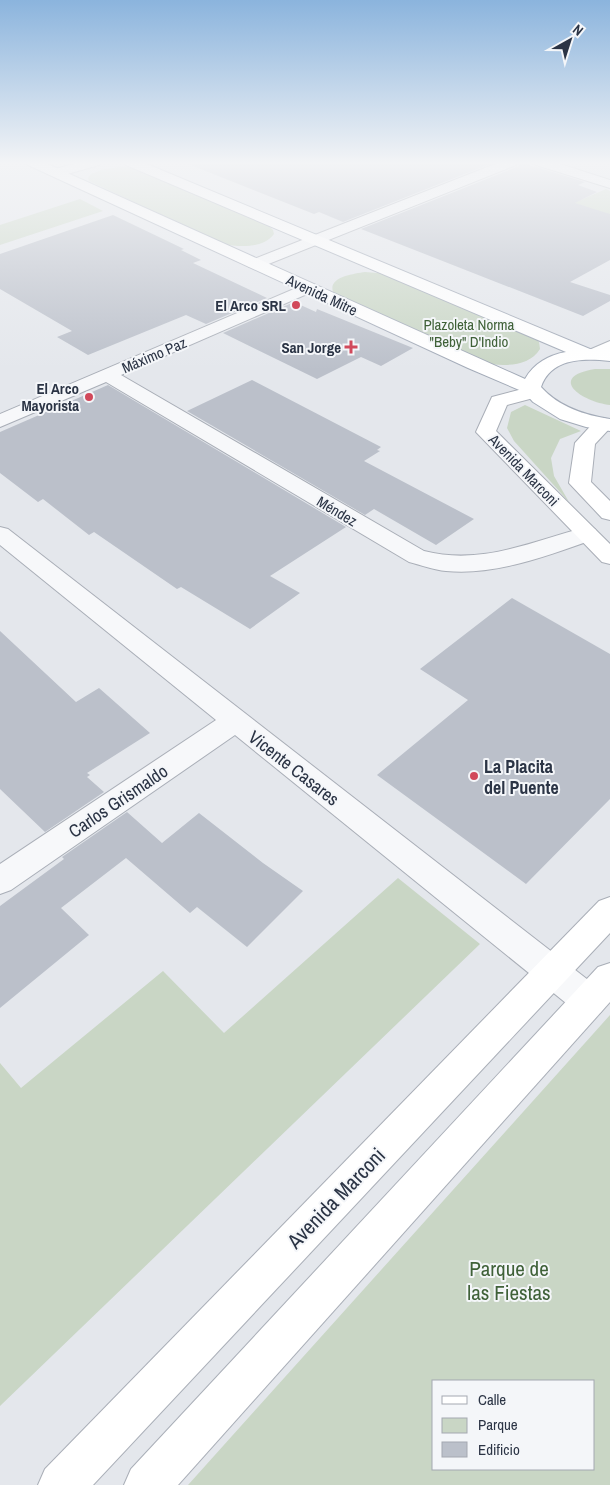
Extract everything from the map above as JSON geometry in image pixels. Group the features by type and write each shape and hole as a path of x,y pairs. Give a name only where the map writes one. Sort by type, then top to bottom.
{"main road":[{"name":"Avenida Mitre","path":"184,231 532,390 552,406 568,414 606,424"},
{"path":"295,231 600,352"},
{"path":"532,390 534,376 553,361 568,356 600,352"},
{"name":"Avenida Marconi","path":"532,390 499,400 486,432 610,557"},
{"name":"Avenida Marconi","path":"606,424 585,443 580,483 610,514"},
{"name":"Avenida Marconi","path":"61,1485 610,911"},
{"path":"147,1485 600,989"}],"street":[{"path":"255,264 338,231"},
{"name":"Máximo Paz","path":"0,421 308,288"},
{"name":"Méndez","path":"107,375 417,557 449,564 514,558 587,534"},
{"name":"Vicente Casares","path":"0,534 553,972 600,989"},
{"name":"Carlos Grismaldo","path":"0,881 235,721"}],"green space":[{"path":"0,231 42,231 0,245"},
{"path":"196,231 273,231 274,234 257,245 236,246 223,244"},
{"name":"Plazoleta Norma \"Beby\" D'Indio","path":"365,272 390,274 533,335 539,342 540,349 529,360 522,363 498,365 482,363 336,297 333,285 336,281 346,276"},
{"path":"595,369 610,369 610,405 599,403 580,394 571,383 573,378 580,373"},
{"path":"525,405 581,431 560,439 551,458 554,476 569,502 514,441 507,428 511,412"},
{"path":"398,878 480,944 0,1406 0,1063 21,1088 163,971 224,1033"},
{"name":"Parque de las Fiestas","path":"610,1015 610,1485 188,1485"}],"building":[{"path":"66,231 147,231 184,249 181,250 201,260 193,263 267,298 206,324 186,315 88,355 57,337 72,331 0,289 0,254"},
{"path":"367,231 610,231 610,260 570,282 610,295 610,301 583,316"},
{"path":"294,302 316,312 317,309 413,348 381,366 361,357 317,379 223,333"},
{"path":"252,380 381,447 377,450 380,451 364,461 474,519 436,545 374,509 365,515 187,411"},
{"path":"108,385 346,527 270,576 300,593 250,629 181,587 177,589 94,532 89,535 43,499 38,502 0,473 0,432"},
{"path":"512,598 610,654 610,799 526,884 377,775 468,700 420,669"},
{"path":"0,631 76,702 99,688 150,733 87,773 90,775 87,777 104,792 45,832 0,789"},
{"path":"127,812 162,843 199,813 263,863 303,891 247,947 197,907 190,913 126,858 61,908 89,935 0,1008 0,906 64,859 62,857"}],"place":[{"name":"El Arco SRL","path":"296,305"},
{"name":"San Jorge","path":"351,347"},
{"name":"El Arco Mayorista","path":"89,397"},
{"name":"La Placita del Puente","path":"474,776"}]}
